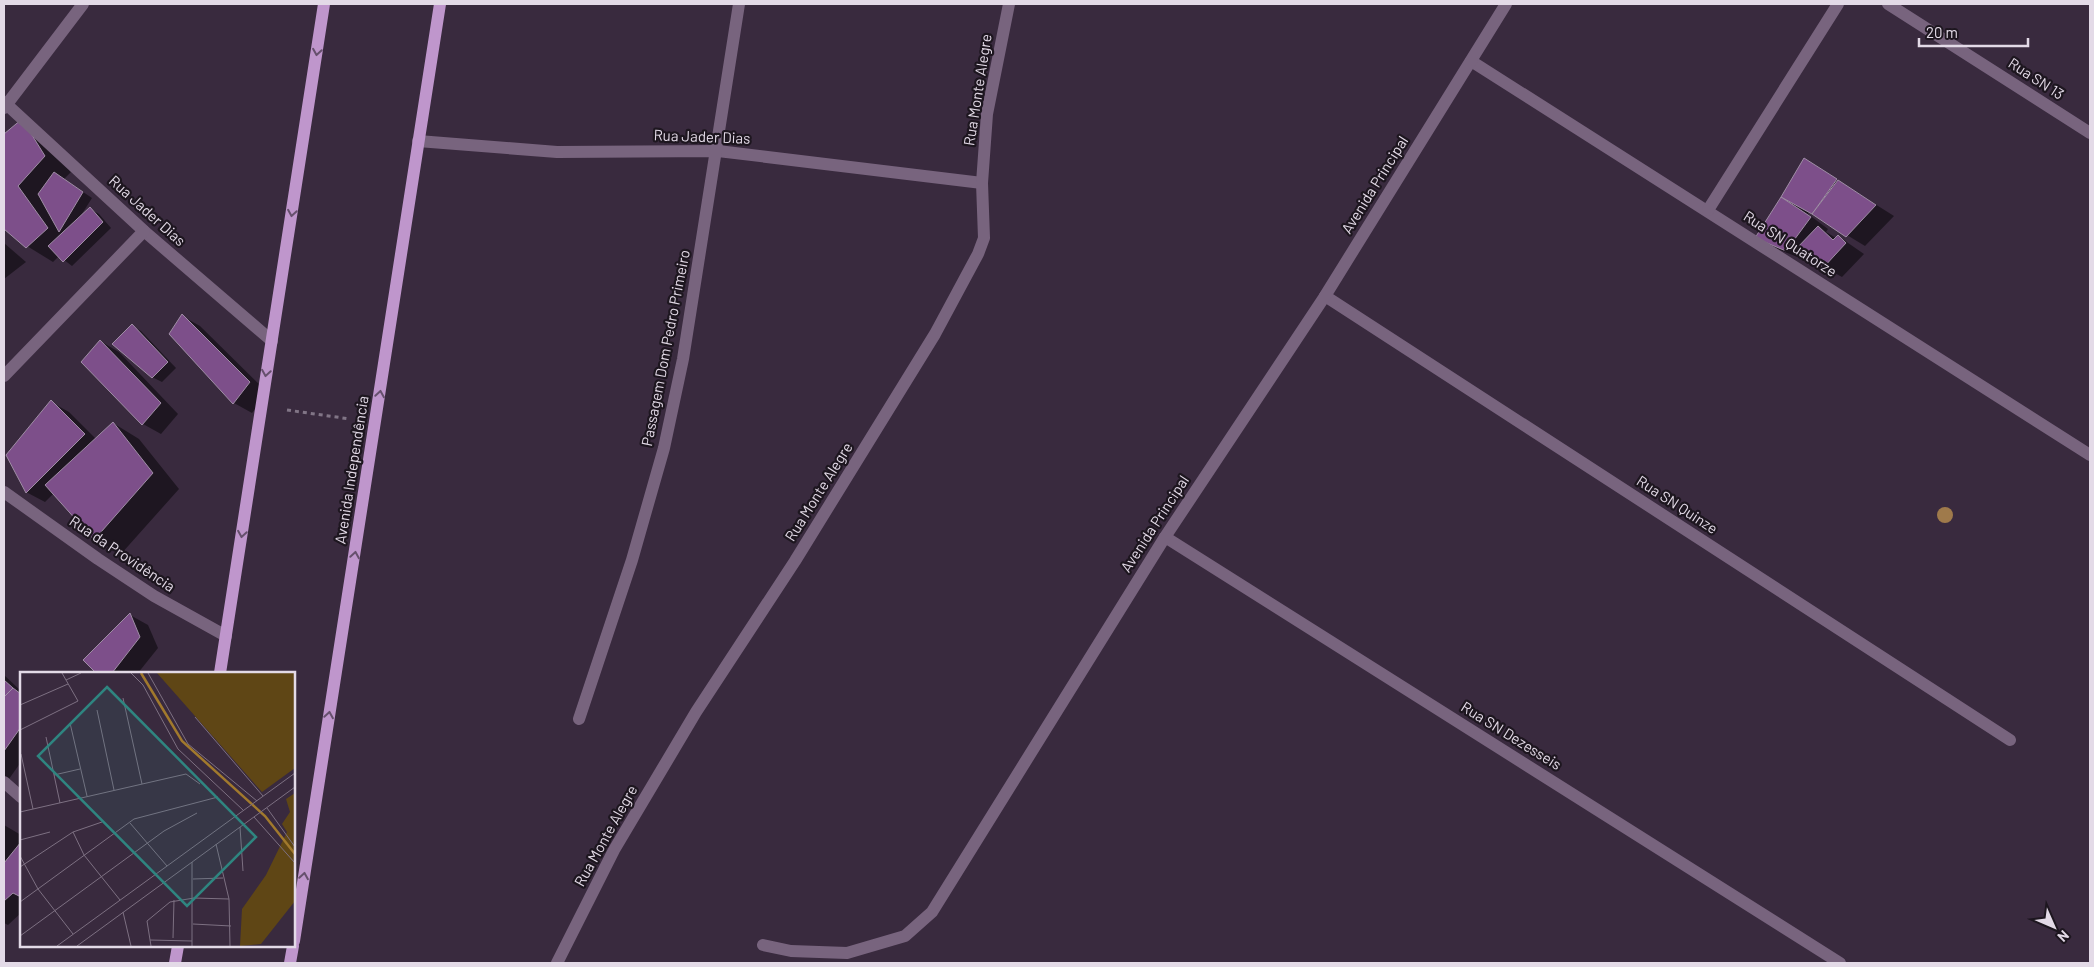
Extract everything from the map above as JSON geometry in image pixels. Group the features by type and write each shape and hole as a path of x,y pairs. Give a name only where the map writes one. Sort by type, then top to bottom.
{"main road":[{"path":"220,672 324,4"},
{"name":"Avenida Independência","path":"295,935 440,4"},
{"path":"175,963 178,947"},
{"path":"290,963 293,947"}],"street":[{"path":"5,105 83,4"},
{"name":"Passagem Dom Pedro Primeiro","path":"579,719 632,560 664,448 683,359 718,151 739,4"},
{"name":"Rua Monte Alegre","path":"557,963 614,850 692,720 796,561 935,334 978,254 984,238 982,183 987,114 1009,4"},
{"name":"Avenida Principal","path":"763,945 791,951 847,953 905,936 932,912 1165,537 1326,296 1506,4"},
{"path":"1708,210 1838,4"},
{"name":"Rua SN 13","path":"1888,4 2090,133"},
{"name":"Rua SN Quatorze","path":"1471,61 1708,210 2090,455"},
{"name":"Rua Jader Dias","path":"5,105 144,231 272,341"},
{"name":"Rua Jader Dias","path":"418,141 557,152 718,151 982,183"},
{"path":"4,376 144,231"},
{"name":"Rua SN Quinze","path":"1326,296 2010,740"},
{"name":"Rua da Providência","path":"4,492 98,559 154,596 226,636"},
{"name":"Rua SN Dezesseis","path":"1165,537 1840,963"},
{"path":"4,782 20,796"}],"path":[{"path":"261,407 376,423"}],"building":[{"path":"22,119 45,156 18,186 48,228 26,248 4,229 4,134"},
{"path":"1804,158 1837,179 1812,214 1781,197"},
{"path":"54,172 83,192 59,232 38,194"},
{"path":"1838,180 1876,205 1846,237 1812,214"},
{"path":"1781,197 1811,217 1786,251 1755,238"},
{"path":"90,207 103,222 63,262 48,246"},
{"path":"1818,226 1833,240 1838,235 1846,243 1823,268 1814,259 1810,263 1796,249"},
{"path":"182,314 250,382 233,404 169,334"},
{"path":"132,324 168,362 152,378 112,344"},
{"path":"100,340 161,403 142,425 81,362"},
{"path":"51,400 85,434 26,493 6,455"},
{"path":"113,422 153,473 94,540 45,485"},
{"path":"130,613 140,637 113,672 95,672 83,660"},
{"path":"4,680 13,688 4,697"},
{"path":"13,688 20,693 20,728 4,751 4,697"},
{"path":"20,843 20,896 13,893 4,901 4,863"}]}
